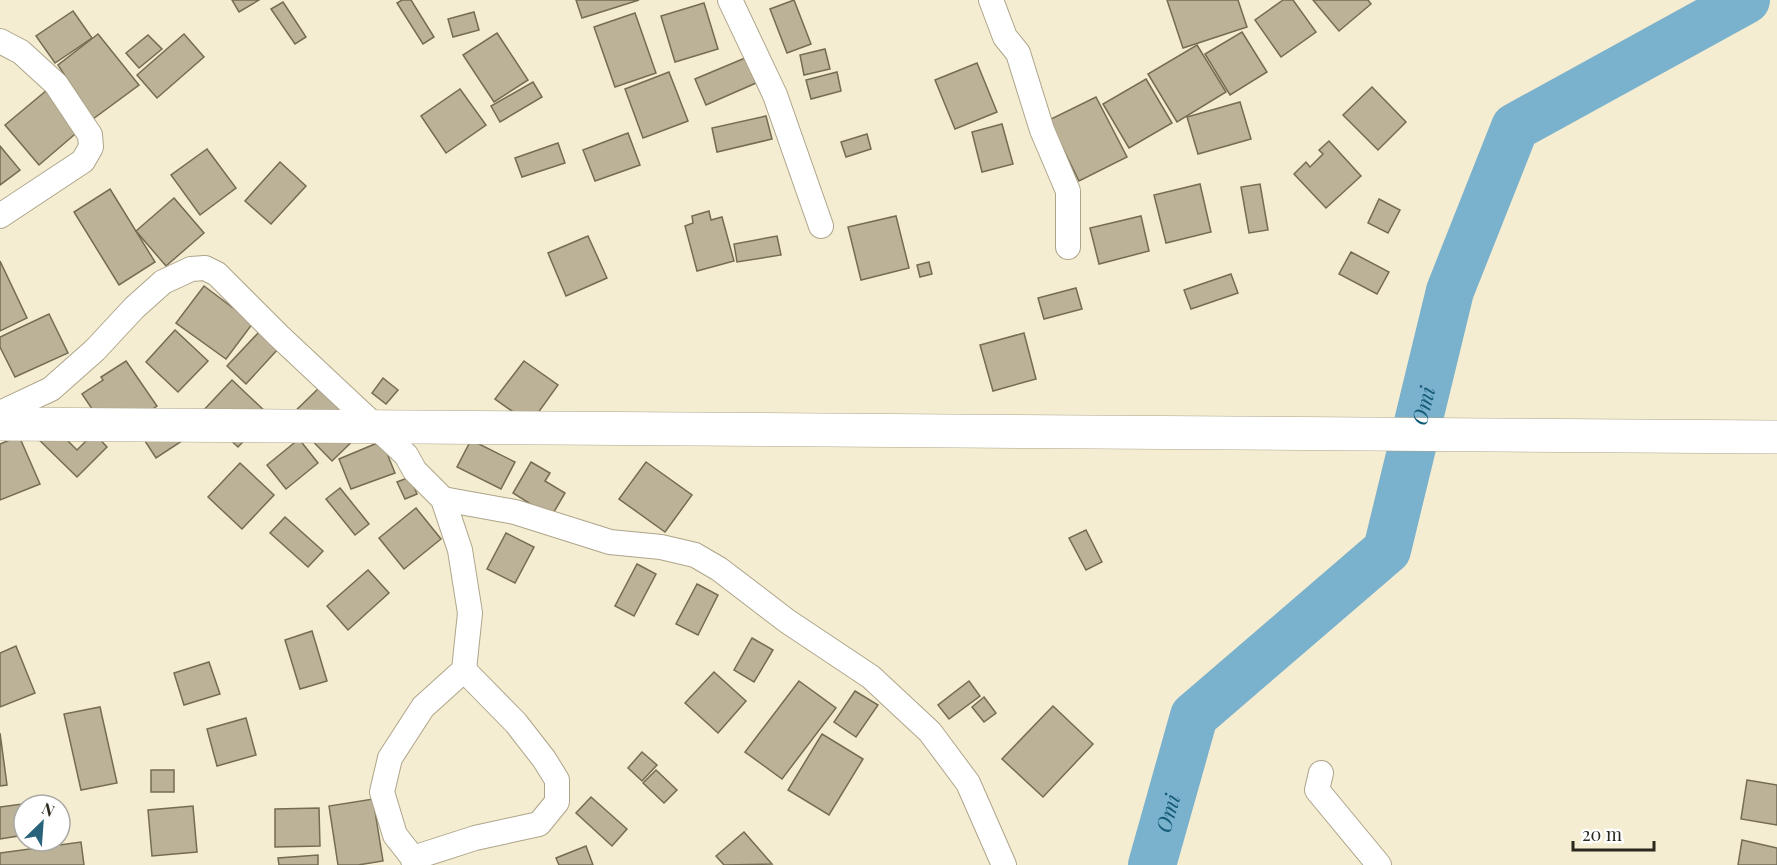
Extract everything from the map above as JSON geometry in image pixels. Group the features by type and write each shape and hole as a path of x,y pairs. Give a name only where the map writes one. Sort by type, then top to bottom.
{"highway":[{"path":"0,424 1777,437"}],"street":[{"path":"730,0 775,96 821,226"},
{"path":"991,0 1005,37 1018,53 1042,130 1068,191 1068,247"},
{"path":"0,41 21,52 56,84 90,135 91,147 82,161 0,216"},
{"path":"0,413 51,389 95,350 162,282 191,269 205,268 217,274 279,336 406,455 416,471 443,499 460,550 470,613 464,670 423,707 390,758 382,792 395,835 414,862 475,838 539,824 557,802 557,780 544,759 516,723 464,670"},
{"path":"443,499 515,512 610,542 661,547 695,555 719,569 787,621 871,677 930,732 968,783 1004,865"},
{"path":"1321,773 1317,790 1379,865"}],"building":[{"path":"232,0 259,0 239,12"},
{"path":"402,0 411,0 434,37 423,44 397,3"},
{"path":"576,0 639,0 582,18"},
{"path":"794,0 811,44 787,53 770,9"},
{"path":"1167,0 1238,0 1247,27 1183,48"},
{"path":"1283,0 1293,0 1316,32 1281,57 1255,20"},
{"path":"1313,0 1368,0 1371,4 1339,31"},
{"path":"283,2 306,37 295,44 271,9"},
{"path":"704,3 718,49 675,62 661,16"},
{"path":"73,11 92,38 55,63 36,36"},
{"path":"474,12 479,30 453,37 448,19"},
{"path":"635,13 656,73 615,87 594,27"},
{"path":"1242,32 1267,72 1230,95 1205,54"},
{"path":"497,33 528,80 494,102 463,55"},
{"path":"98,34 139,85 93,119 58,65"},
{"path":"184,34 204,57 157,98 137,75"},
{"path":"148,35 162,49 139,68 126,53"},
{"path":"1197,45 1226,92 1177,122 1148,74"},
{"path":"825,49 830,69 804,75 800,55"},
{"path":"745,58 756,83 706,105 695,79"},
{"path":"977,63 997,112 955,129 935,80"},
{"path":"669,72 688,121 643,138 625,89"},
{"path":"837,72 841,91 811,99 806,80"},
{"path":"1146,79 1172,123 1129,148 1103,104"},
{"path":"533,82 542,97 500,122 491,106"},
{"path":"1372,87 1406,122 1378,150 1343,115"},
{"path":"460,89 486,125 446,153 421,116"},
{"path":"47,90 81,129 39,165 5,125"},
{"path":"1096,97 1127,157 1079,181 1049,120"},
{"path":"1240,102 1251,139 1198,154 1187,117"},
{"path":"766,116 772,139 717,152 712,128"},
{"path":"1002,124 1013,164 982,172 972,132"},
{"path":"628,133 640,165 595,181 583,150"},
{"path":"867,134 871,149 846,157 841,142"},
{"path":"1329,141 1361,176 1326,208 1294,174 1306,162 1310,167 1323,154 1319,150"},
{"path":"558,143 565,163 522,177 515,158"},
{"path":"0,146 20,170 0,185"},
{"path":"207,149 236,188 200,215 171,175"},
{"path":"280,162 306,186 271,224 245,201"},
{"path":"1200,184 1211,232 1166,243 1154,195"},
{"path":"1260,184 1268,230 1249,233 1241,187"},
{"path":"110,189 155,262 119,285 74,212"},
{"path":"174,198 204,233 166,266 136,231"},
{"path":"1379,199 1400,210 1388,233 1368,223"},
{"path":"709,211 711,220 722,217 734,261 697,271 685,226 693,223 692,216"},
{"path":"896,216 909,268 861,280 848,227"},
{"path":"1141,216 1149,251 1099,264 1090,228"},
{"path":"588,236 607,278 566,296 548,253"},
{"path":"777,236 781,255 737,262 734,244"},
{"path":"1351,252 1389,272 1377,294 1339,274"},
{"path":"0,261 27,318 0,331"},
{"path":"929,262 932,274 920,277 917,265"},
{"path":"1231,274 1238,293 1191,309 1184,290"},
{"path":"204,286 253,323 226,359 176,323"},
{"path":"1076,288 1082,309 1044,319 1038,298"},
{"path":"49,314 68,353 15,377 0,347 0,337"},
{"path":"175,330 208,361 178,392 146,362"},
{"path":"259,332 278,349 246,384 227,366"},
{"path":"1024,333 1036,379 993,391 980,345"},
{"path":"126,361 157,406 111,437 82,394 103,380 101,377"},
{"path":"524,361 558,385 530,424 495,399"},
{"path":"383,378 398,390 386,404 372,393"},
{"path":"232,380 269,415 238,447 201,413"},
{"path":"320,387 363,431 332,461 289,417"},
{"path":"42,415 77,450 94,433 107,447 77,477 28,429"},
{"path":"197,431 156,458 145,441"},
{"path":"19,436 40,484 0,500 0,444"},
{"path":"299,439 318,463 286,489 267,465"},
{"path":"471,440 515,462 501,489 457,467"},
{"path":"382,441 395,473 351,489 339,459"},
{"path":"531,462 550,473 545,481 565,493 551,517 513,493"},
{"path":"646,462 692,495 665,532 619,499"},
{"path":"240,463 274,495 242,529 208,497"},
{"path":"410,477 417,494 405,499 397,482"},
{"path":"340,488 369,524 355,535 326,499"},
{"path":"416,508 441,539 404,569 379,538"},
{"path":"285,517 323,551 308,567 270,533"},
{"path":"1086,530 1102,562 1086,570 1069,538"},
{"path":"506,533 534,547 515,583 487,569"},
{"path":"637,564 656,574 634,616 615,606"},
{"path":"368,570 389,593 348,630 327,606"},
{"path":"697,584 718,595 698,635 676,624"},
{"path":"312,631 327,681 300,689 285,640"},
{"path":"752,638 773,650 754,682 734,670"},
{"path":"16,646 35,693 0,707 0,653"},
{"path":"209,662 220,694 184,705 174,673"},
{"path":"714,672 746,701 718,733 685,703"},
{"path":"799,681 836,708 782,779 745,752"},
{"path":"969,681 980,696 949,719 938,705"},
{"path":"855,691 878,705 856,737 834,722"},
{"path":"984,697 996,713 984,722 972,707"},
{"path":"1053,706 1093,744 1043,797 1002,759"},
{"path":"100,707 117,783 81,790 64,714"},
{"path":"246,718 256,755 217,766 207,729"},
{"path":"0,733 7,785 0,786"},
{"path":"822,734 863,759 829,815 788,790"},
{"path":"642,752 657,765 642,781 628,768"},
{"path":"151,770 174,770 174,792 151,792"},
{"path":"656,770 677,790 664,803 643,783"},
{"path":"1747,780 1777,785 1777,825 1741,819"},
{"path":"591,797 627,829 612,846 576,813"},
{"path":"373,799 383,861 338,865 329,806"},
{"path":"12,805 12,837 0,839 0,807"},
{"path":"193,806 197,852 152,856 148,810"},
{"path":"319,808 320,846 275,847 275,809"},
{"path":"744,832 772,864 724,865 716,856"},
{"path":"1742,840 1777,848 1777,865 1738,865"},
{"path":"81,842 84,865 0,865 0,853 72,853 72,843"},
{"path":"586,846 593,865 559,865 556,858"},
{"path":"318,855 318,865 279,865 278,858"}],"waterway":[{"name":"Omi","path":"1152,865 1194,716 1387,550 1450,291 1515,127 1746,0"}]}
